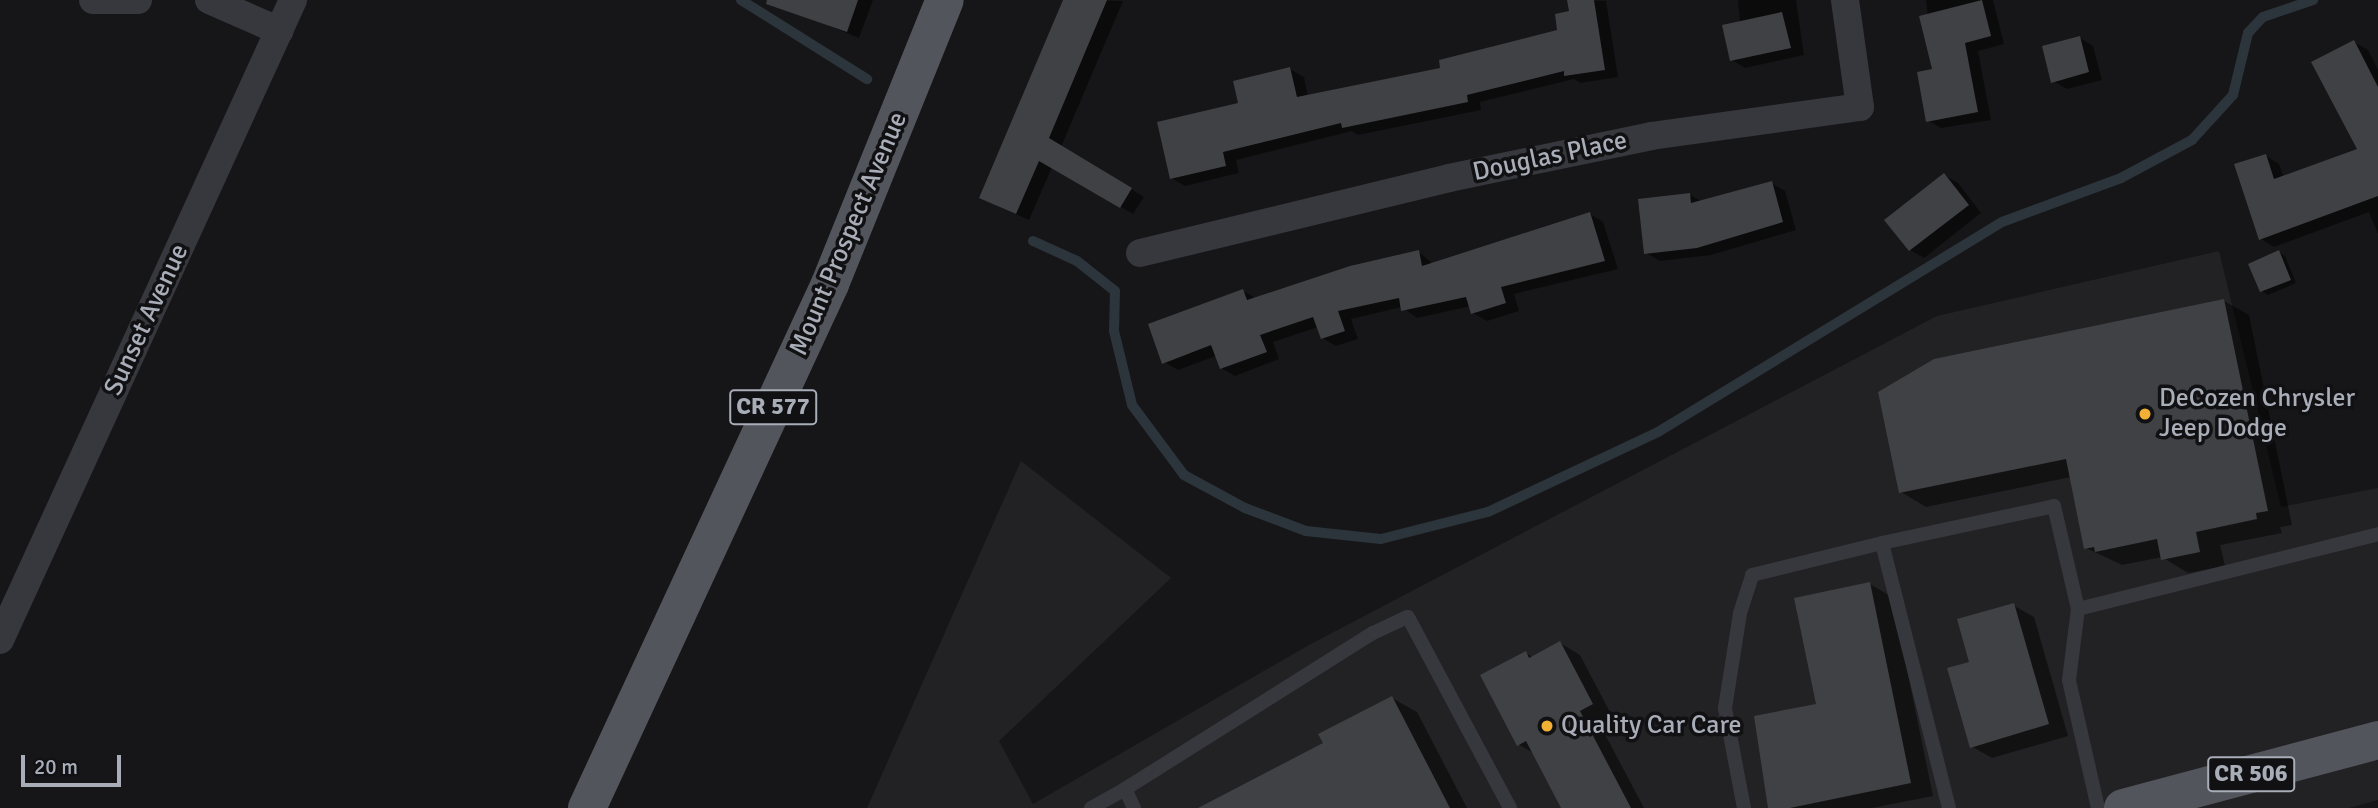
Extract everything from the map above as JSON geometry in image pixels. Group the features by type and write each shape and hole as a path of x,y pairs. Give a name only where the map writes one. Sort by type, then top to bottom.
{"main road":[{"name":"Mount Prospect Avenue","path":"587,808 830,284 945,0"},
{"name":"CR 506","path":"2123,808 2378,740"}],"street":[{"path":"93,0 138,0"},
{"path":"209,0 280,31"},
{"name":"Sunset Avenue","path":"0,640 293,0"},
{"name":"Douglas Place","path":"1140,253 1449,178 1651,136 1860,107 1845,0"}],"lane":[{"path":"1744,808 1725,708 1740,613 1752,575 1882,543 2054,506 2078,609 2069,680 2098,808"},
{"path":"2078,609 2378,534"},
{"path":"1882,543 1949,808"},
{"path":"1091,808 1373,633 1408,617 1510,808"},
{"path":"1125,789 1134,808"}],"shaded area":[{"path":"2219,251 2281,507 2378,488 2378,800 2349,808 867,808 1021,461 1171,578 999,741 1033,804 1309,645 1937,316"}],"building":[{"path":"767,0 858,0 847,32 766,4"},
{"path":"1063,0 1107,0 1049,138 1132,188 1120,208 1039,161 1016,214 979,198"},
{"path":"1567,0 1594,0 1605,70 1564,76 1564,71 1467,95 1468,102 1342,128 1341,123 1223,152 1226,166 1170,179 1157,122 1238,103 1233,81 1290,67 1297,97 1440,68 1439,60 1557,30 1555,14 1569,11"},
{"path":"1982,0 1991,36 1965,43 1978,112 1926,122 1917,72 1932,69 1919,16"},
{"path":"1782,12 1791,48 1730,61 1722,25"},
{"path":"2080,36 2089,72 2051,83 2042,46"},
{"path":"2354,40 2378,87 2378,196 2259,240 2234,164 2266,154 2274,179 2357,149 2311,62"},
{"path":"1944,173 1969,205 1909,251 1884,220"},
{"path":"1772,181 1783,222 1697,248 1644,254 1638,199 1690,193 1691,203"},
{"path":"1590,212 1605,261 1501,287 1506,303 1471,314 1466,297 1401,311 1399,298 1338,311 1345,331 1321,339 1313,317 1260,335 1267,352 1220,369 1211,345 1162,364 1148,324 1243,289 1247,300 1350,266 1419,250 1422,266"},
{"path":"2279,250 2291,280 2260,292 2248,264"},
{"path":"2224,299 2268,511 2256,513 2257,519 2196,532 2200,552 2161,560 2157,539 2095,552 2094,547 2084,549 2066,459 1899,493 1878,392 1934,359"},
{"path":"1870,582 1911,783 1790,808 1768,808 1754,716 1816,704 1794,598"},
{"path":"2014,603 2049,724 1970,748 1947,668 1969,662 1957,619"},
{"name":"Quality Car Care","path":"1560,641 1593,704 1580,711 1631,808 1561,808 1526,741 1517,746 1480,675 1526,651 1529,658"},
{"path":"1392,696 1450,808 1198,808 1323,743 1318,734"}],"waterway":[{"path":"741,0 867,79"},
{"path":"1033,241 1077,261 1115,291 1114,331 1132,405 1184,475 1245,508 1306,531 1381,539 1488,512 1658,432 2002,222 2121,178 2192,140 2233,95 2248,33 2263,17 2313,0"}],"place":[{"name":"DeCozen Chrysler Jeep Dodge","path":"2145,414"},
{"name":"Quality Car Care","path":"1547,726"}]}
